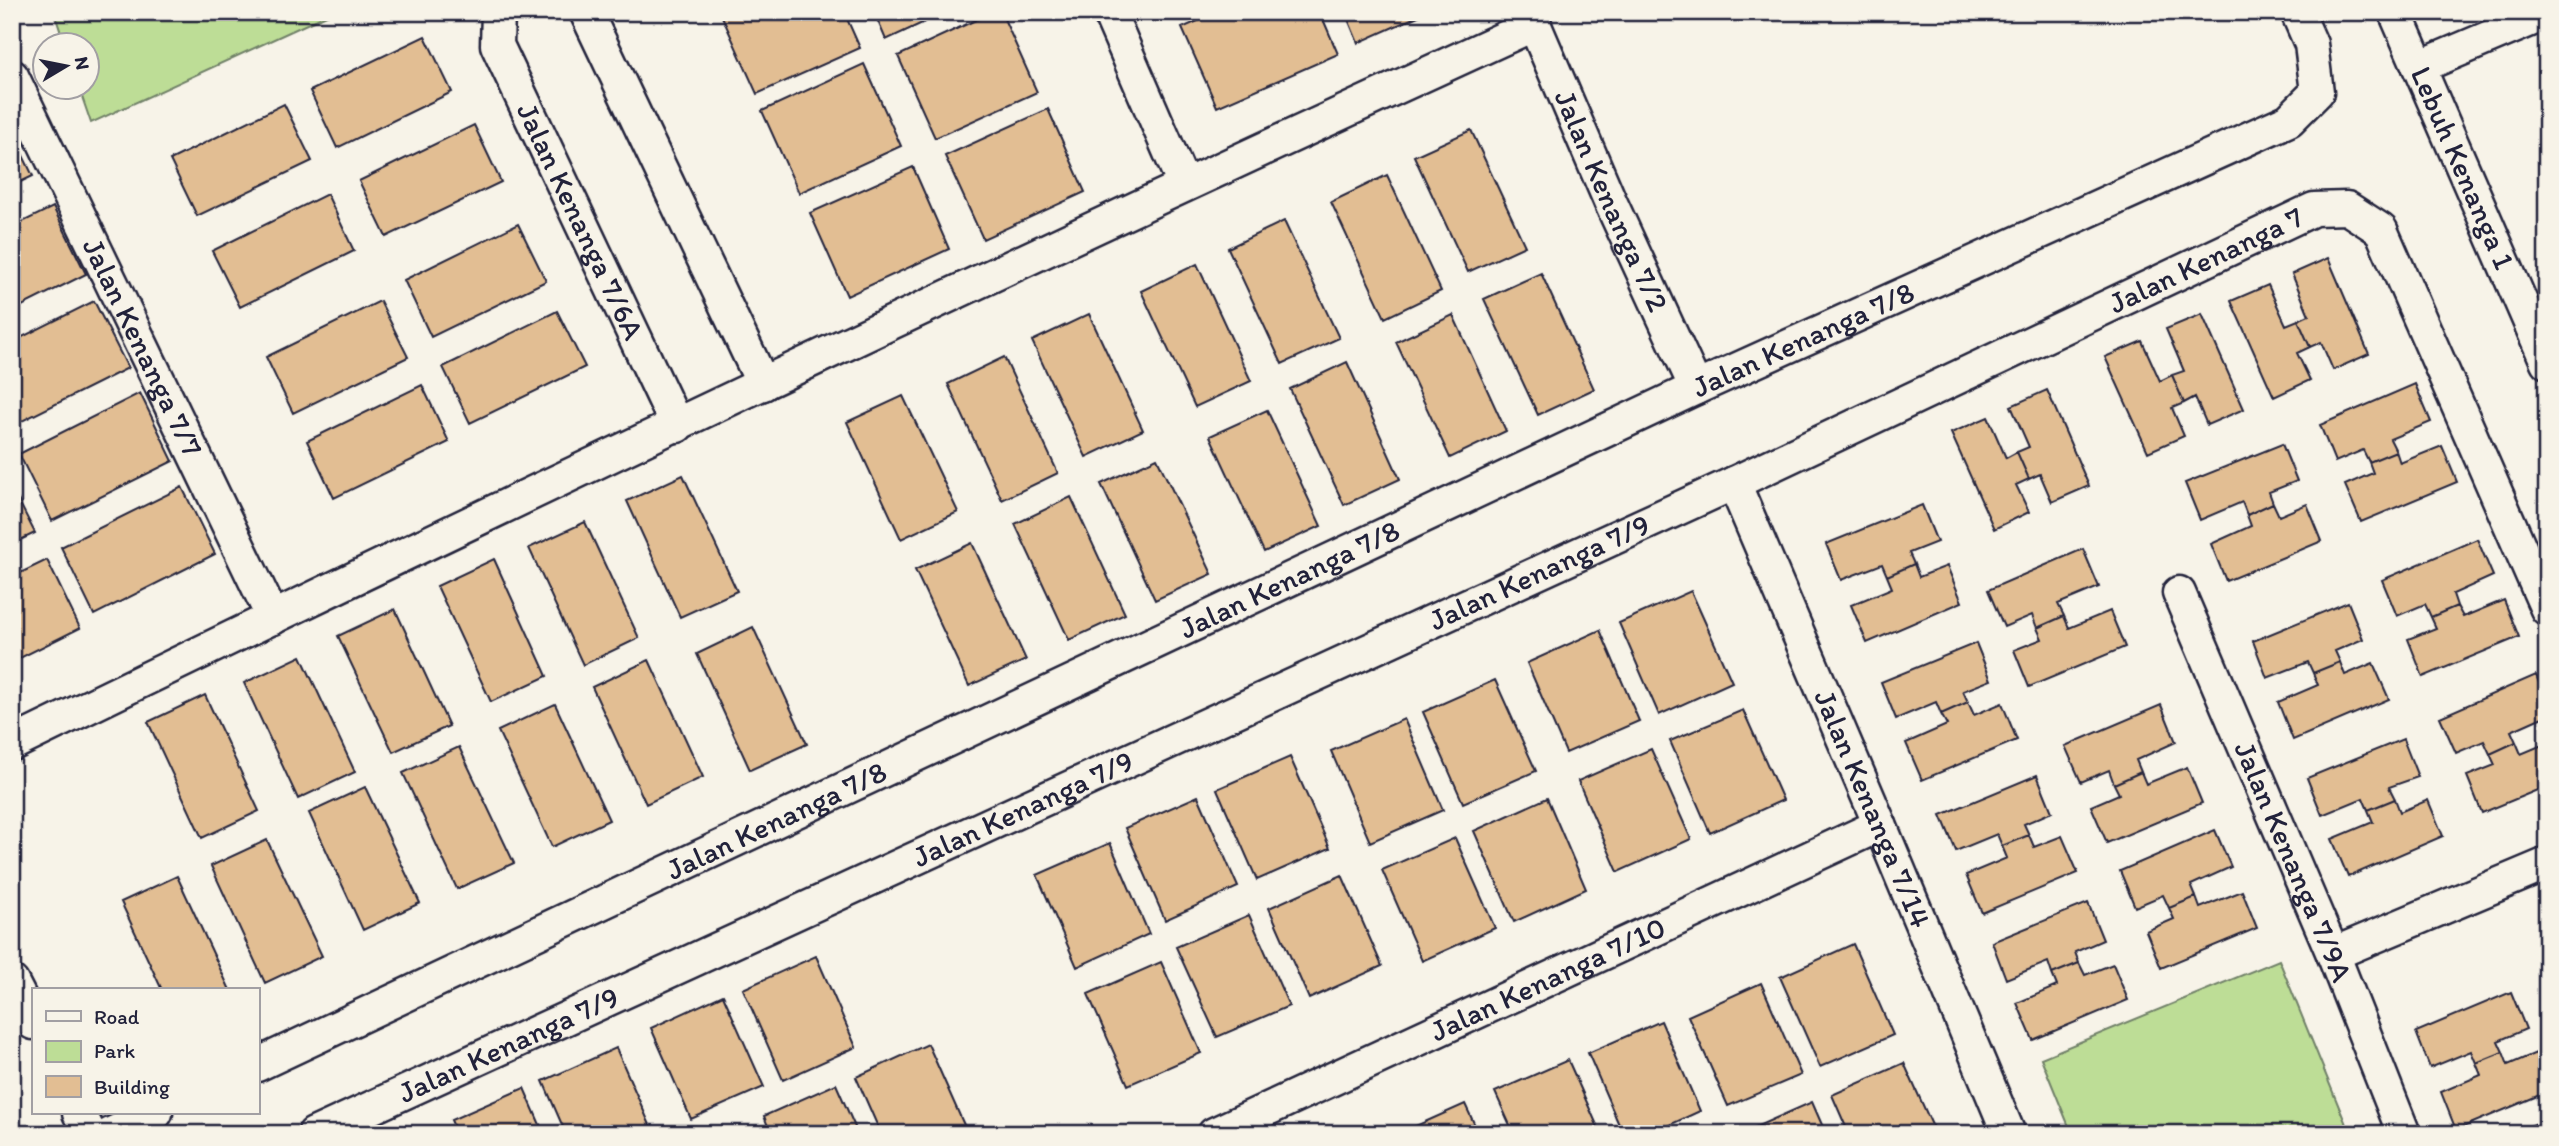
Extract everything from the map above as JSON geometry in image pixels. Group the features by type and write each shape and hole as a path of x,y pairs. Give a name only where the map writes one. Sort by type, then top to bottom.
{"street":[{"name":"Jalan Kenanga 7/6A","path":"498,12 496,46 677,426"},
{"path":"586,12 763,384"},
{"path":"1109,12 1184,185"},
{"name":"Jalan Kenanga 7/8","path":"259,1064 1696,388 2290,120 2316,92 2311,44 2297,12"},
{"name":"Lebuh Kenanga 1","path":"2395,12 2547,362"},
{"path":"2419,67 2547,13"},
{"path":"12,744 472,521 1532,18"},
{"name":"Jalan Kenanga 7/2","path":"1532,18 1610,201 1696,388"},
{"name":"Jalan Kenanga 7/7","path":"12,76 273,618"},
{"name":"Jalan Kenanga 7","path":"1734,483 2314,209 2347,208 2381,230 2547,609"},
{"name":"Jalan Kenanga 7/14","path":"1734,483 2009,1134"},
{"name":"Jalan Kenanga 7/9","path":"314,1134 1734,483"},
{"name":"Jalan Kenanga 7/9A","path":"2179,593 2333,954 2404,1134"},
{"name":"Jalan Kenanga 7/10","path":"1214,1134 1880,825"},
{"path":"2333,954 2547,864"},
{"path":"12,982 32,1021"},
{"path":"80,1114 90,1134"},
{"path":"111,1134 154,1114"}],"green space":[{"path":"54,12 333,12 91,123 84,102 102,102 102,32 61,32"},
{"path":"2279,960 2350,1134 2072,1134 2041,1058"}],"building":[{"path":"720,12 844,12 860,48 757,94"},
{"path":"874,12 946,12 886,40"},
{"path":"993,12 1001,12 1037,92 935,138 898,56"},
{"path":"1218,12 1320,12 1338,54 1217,107 1182,28"},
{"path":"1345,12 1427,12 1358,43"},
{"path":"425,36 452,92 337,148 310,91"},
{"path":"864,64 901,146 799,193 762,111"},
{"path":"284,104 312,161 197,216 170,160"},
{"path":"1048,109 1085,192 983,239 945,156"},
{"path":"474,125 501,182 386,237 359,181"},
{"path":"1471,130 1525,246 1468,272 1414,156"},
{"path":"12,133 33,176 12,186"},
{"path":"913,167 949,249 847,296 810,213"},
{"path":"1387,175 1441,291 1385,318 1331,202"},
{"path":"327,194 354,251 240,307 212,251"},
{"path":"53,207 86,274 12,311 12,227"},
{"path":"1284,221 1339,338 1282,364 1228,248"},
{"path":"518,224 546,281 431,337 404,280"},
{"path":"2328,258 2369,354 2333,370 2321,342 2310,347 2298,320 2309,315 2292,274"},
{"path":"1197,264 1251,381 1195,407 1141,291"},
{"path":"1541,273 1594,389 1538,415 1484,299"},
{"path":"2268,285 2286,325 2298,320 2310,347 2297,353 2310,380 2274,397 2231,301"},
{"path":"94,301 128,368 12,426 12,342"},
{"path":"380,301 408,357 293,413 266,357"},
{"path":"557,311 585,367 470,423 443,367"},
{"path":"1089,314 1143,430 1086,457 1032,341"},
{"path":"2202,314 2244,409 2207,425 2195,397 2184,403 2172,375 2184,371 2166,329"},
{"path":"1453,315 1506,431 1450,458 1396,342"},
{"path":"2142,341 2160,381 2172,375 2184,403 2172,408 2184,436 2148,452 2105,357"},
{"path":"1004,357 1058,473 1002,500 948,384"},
{"path":"1347,362 1400,479 1344,505 1290,389"},
{"path":"2415,384 2431,422 2390,439 2396,451 2369,462 2363,450 2335,462 2320,425"},
{"path":"422,385 449,442 334,498 307,441"},
{"path":"2047,390 2089,486 2052,502 2040,474 2029,479 2017,452 2029,447 2011,406"},
{"path":"140,393 173,461 52,521 19,454"},
{"path":"903,396 958,512 901,539 847,422"},
{"path":"1267,410 1321,526 1264,552 1210,436"},
{"path":"1988,417 2006,458 2017,452 2029,479 2016,485 2029,512 1994,529 1951,433"},
{"path":"2282,444 2297,481 2269,492 2273,503 2247,515 2242,502 2200,520 2185,483"},
{"path":"2442,446 2457,482 2361,522 2345,485 2373,473 2369,462 2396,451 2400,463"},
{"path":"1157,458 1212,574 1155,600 1101,484"},
{"path":"683,475 737,591 680,617 627,501"},
{"path":"182,487 215,554 94,615 61,547"},
{"path":"12,488 35,533 12,544"},
{"path":"1071,497 1125,614 1069,640 1015,524"},
{"path":"2273,503 2279,516 2307,504 2322,541 2226,581 2211,544 2251,526 2247,515"},
{"path":"1922,505 1937,542 1909,553 1914,564 1887,576 1882,564 1841,580 1826,544"},
{"path":"585,522 639,638 583,665 529,548"},
{"path":"2477,539 2493,576 2453,594 2457,606 2431,617 2425,604 2397,616 2382,580"},
{"path":"972,543 1026,660 969,686 915,570"},
{"path":"2083,549 2099,587 2058,604 2064,616 2037,628 2032,615 2004,627 1988,590"},
{"path":"494,559 547,676 491,702 437,586"},
{"path":"47,560 80,628 12,662 12,577"},
{"path":"1914,564 1919,577 1947,566 1962,602 1867,643 1851,605 1892,588 1887,576"},
{"path":"1691,591 1732,682 1659,715 1619,623"},
{"path":"2504,600 2519,637 2423,677 2408,639 2436,628 2431,617 2457,606 2463,617"},
{"path":"2348,602 2363,639 2335,651 2340,662 2313,673 2308,662 2267,678 2253,641"},
{"path":"395,609 449,726 393,752 338,636"},
{"path":"2110,611 2125,647 2029,687 2014,650 2042,639 2037,628 2064,616 2069,628"},
{"path":"753,627 807,744 750,770 697,654"},
{"path":"1600,630 1639,721 1566,753 1527,663"},
{"path":"1976,643 1991,680 1963,691 1968,702 1941,714 1936,702 1896,719 1881,682"},
{"path":"301,656 355,772 298,799 244,683"},
{"path":"649,660 703,777 646,804 592,687"},
{"path":"2340,662 2345,675 2373,663 2389,699 2293,740 2278,702 2318,685 2313,673"},
{"path":"2536,675 2547,702 2547,715 2511,731 2516,742 2490,754 2484,741 2456,753 2440,717"},
{"path":"1495,680 1536,771 1463,803 1423,712"},
{"path":"205,695 259,811 202,838 148,722"},
{"path":"1968,702 1974,715 2002,703 2017,740 1922,780 1906,743 1947,725 1941,714"},
{"path":"555,704 609,820 552,847 498,731"},
{"path":"2161,705 2176,742 2136,760 2141,772 2114,784 2109,770 2081,782 2065,746"},
{"path":"1743,710 1783,800 1710,833 1670,741"},
{"path":"1404,719 1443,810 1370,842 1331,751"},
{"path":"2403,739 2418,777 2389,787 2395,799 2368,810 2363,798 2322,815 2307,778"},
{"path":"2516,742 2521,754 2547,743 2547,786 2482,813 2467,776 2495,765 2490,754"},
{"path":"459,747 514,863 457,889 403,773"},
{"path":"1651,749 1691,839 1618,872 1578,781"},
{"path":"1290,757 1330,848 1257,880 1217,789"},
{"path":"2187,767 2202,803 2107,843 2091,806 2119,794 2114,784 2141,772 2146,784"},
{"path":"2037,775 2052,812 2024,824 2029,835 2002,846 1997,834 1956,851 1941,815"},
{"path":"365,787 420,903 363,930 309,813"},
{"path":"1198,796 1238,887 1165,920 1125,828"},
{"path":"1547,798 1586,889 1514,922 1474,831"},
{"path":"2395,799 2400,812 2428,800 2443,836 2348,877 2332,839 2373,822 2368,810"},
{"path":"2215,830 2231,867 2191,885 2196,897 2169,908 2163,895 2135,907 2120,871"},
{"path":"2029,835 2034,847 2062,836 2078,873 1982,913 1966,875 2007,858 2002,846"},
{"path":"1455,838 1495,928 1422,961 1382,870"},
{"path":"267,840 322,956 265,983 211,866"},
{"path":"1110,843 1149,934 1077,967 1037,875"},
{"path":"1342,875 1382,966 1309,999 1269,908"},
{"path":"177,876 229,988 161,988 121,902"},
{"path":"2242,891 2257,928 2161,968 2146,931 2174,919 2169,908 2196,897 2200,908"},
{"path":"2088,903 2103,940 2075,952 2079,963 2052,974 2048,962 2006,979 1992,942"},
{"path":"1249,915 1289,1006 1217,1037 1176,947"},
{"path":"1853,944 1893,1035 1820,1067 1780,977"},
{"path":"816,956 856,1047 783,1080 743,989"},
{"path":"1161,962 1201,1053 1128,1085 1088,994"},
{"path":"2079,963 2085,975 2113,964 2128,1000 2033,1040 2017,1003 2057,986 2052,974"},
{"path":"1761,983 1801,1075 1728,1106 1688,1016"},
{"path":"2511,992 2526,1029 2498,1041 2503,1052 2476,1063 2471,1051 2430,1068 2416,1032"},
{"path":"723,995 764,1087 691,1119 651,1028"},
{"path":"1661,1021 1700,1111 1650,1134 1623,1134 1588,1053"},
{"path":"928,1044 968,1134 881,1134 856,1077"},
{"path":"616,1048 654,1134 566,1134 543,1081"},
{"path":"2503,1052 2508,1065 2536,1053 2547,1077 2547,1092 2456,1130 2441,1092 2481,1075 2476,1063"},
{"path":"1568,1060 1601,1134 1514,1134 1495,1092"},
{"path":"1904,1063 1936,1134 1849,1134 1832,1095"},
{"path":"836,1084 858,1134 771,1134 764,1116"},
{"path":"524,1088 544,1134 457,1134 451,1120"},
{"path":"1812,1102 1826,1134 1740,1134"},
{"path":"1465,1104 1479,1134 1398,1134"},
{"path":"2547,1119 2547,1134 2510,1134"}]}
